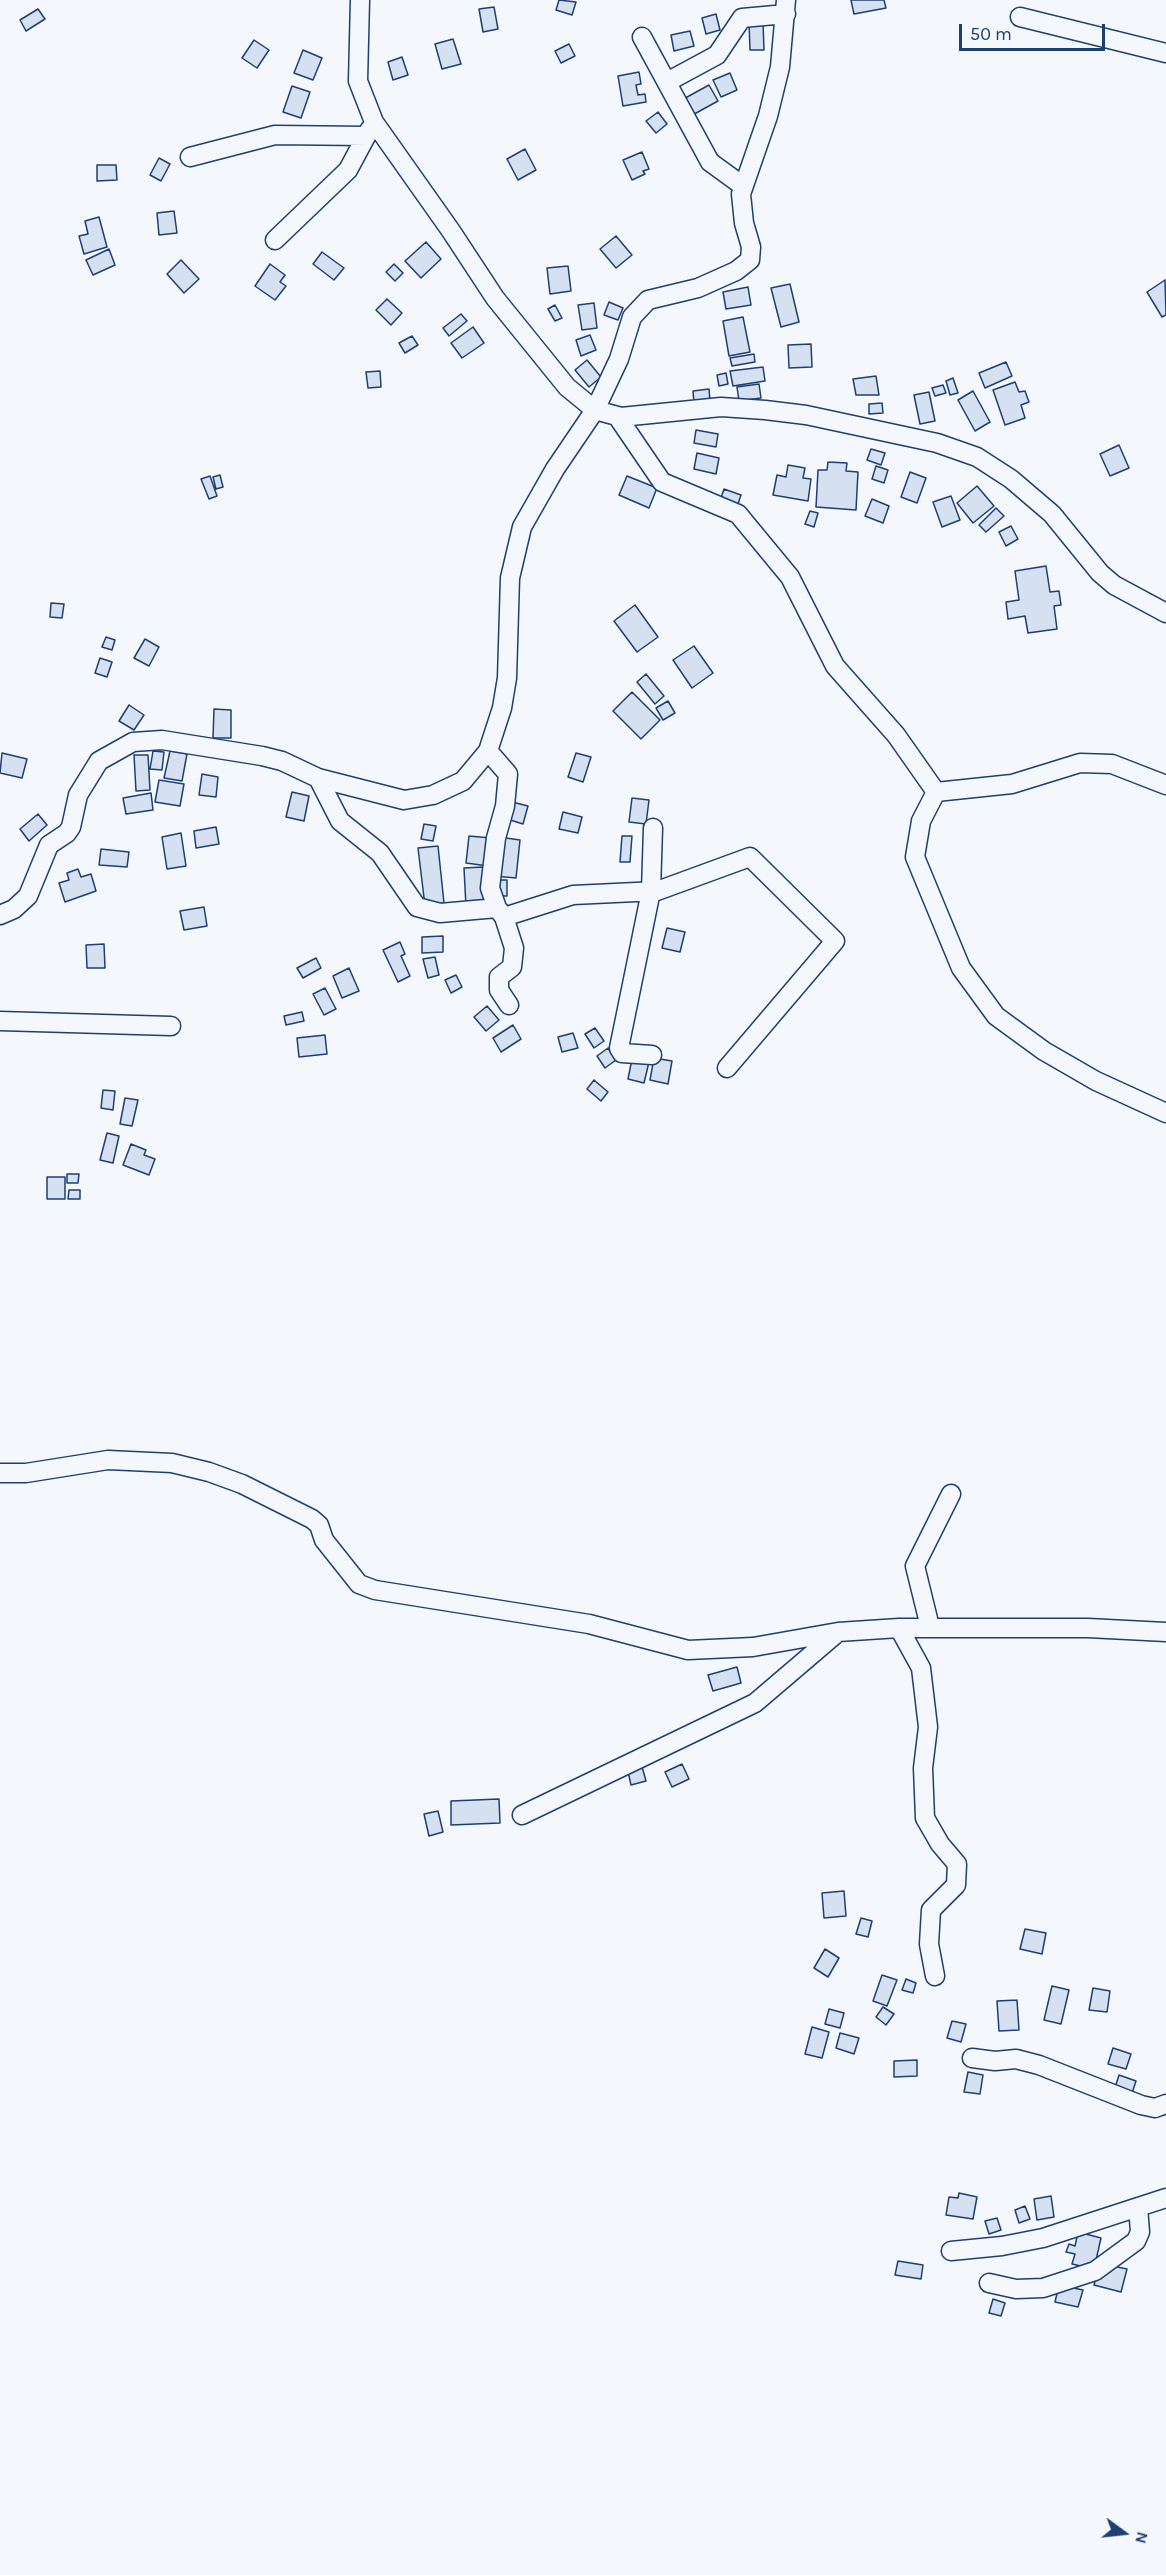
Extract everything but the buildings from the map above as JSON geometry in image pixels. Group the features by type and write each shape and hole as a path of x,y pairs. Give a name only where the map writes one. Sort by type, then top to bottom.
{"street":[{"path":"360,0 358,81 370,129 451,231 495,298 567,387 595,410 616,416 653,415 721,407 776,411 806,415 926,441 977,457 1011,479 1052,514 1114,585 1166,613"},
{"path":"0,915 14,909 28,896 49,845 67,833 71,827 78,795 99,761 133,742 162,740 262,756 282,761 318,778 404,800 433,795 464,781 488,751 502,708 507,678 510,578 514,551 522,527 595,410 619,359 628,324 642,304 698,288 736,271 750,260 751,247 741,202 743,186 768,116 780,67 786,7 742,18 717,55 667,82"},
{"path":"1020,17 1166,52"},
{"path":"642,37 710,162 743,186"},
{"path":"190,157 275,135 370,129"},
{"path":"275,240 348,170 370,129"},
{"path":"616,416 662,482 738,514 790,577 835,666 896,735 936,792"},
{"path":"488,751 508,774 505,806 496,838 490,888 514,948 512,967 499,977 499,990 509,1005"},
{"path":"936,792 1012,784 1080,763 1112,764 1166,785"},
{"path":"318,778 340,820 380,853 417,907 440,913 500,912 573,895 651,891 750,857 835,941 727,1068"},
{"path":"936,792 921,821 915,857 961,968 996,1016 1044,1051 1096,1080 1166,1113"},
{"path":"652,1055 622,1053 619,1048 651,891 653,828"},
{"path":"0,1021 171,1026"},
{"path":"0,1473 26,1473 108,1460 172,1463 208,1472 242,1484 312,1519 319,1525 324,1540 359,1584 375,1590 589,1624 688,1650 753,1647 838,1632 899,1628 1166,1632"},
{"path":"930,1627 915,1566 951,1494"},
{"path":"899,1628 921,1668 928,1727 923,1768 926,1818 940,1844 957,1864 956,1885 931,1910 929,1944 935,1976"},
{"path":"522,1815 755,1703 838,1632"},
{"path":"972,2058 995,2061 1016,2059 1039,2065 1141,2105 1155,2108 1166,2104"},
{"path":"951,2251 1002,2246 1043,2238 1166,2198"},
{"path":"989,2283 1016,2289 1043,2288 1095,2271 1136,2241 1140,2232 1138,2206"}]}
